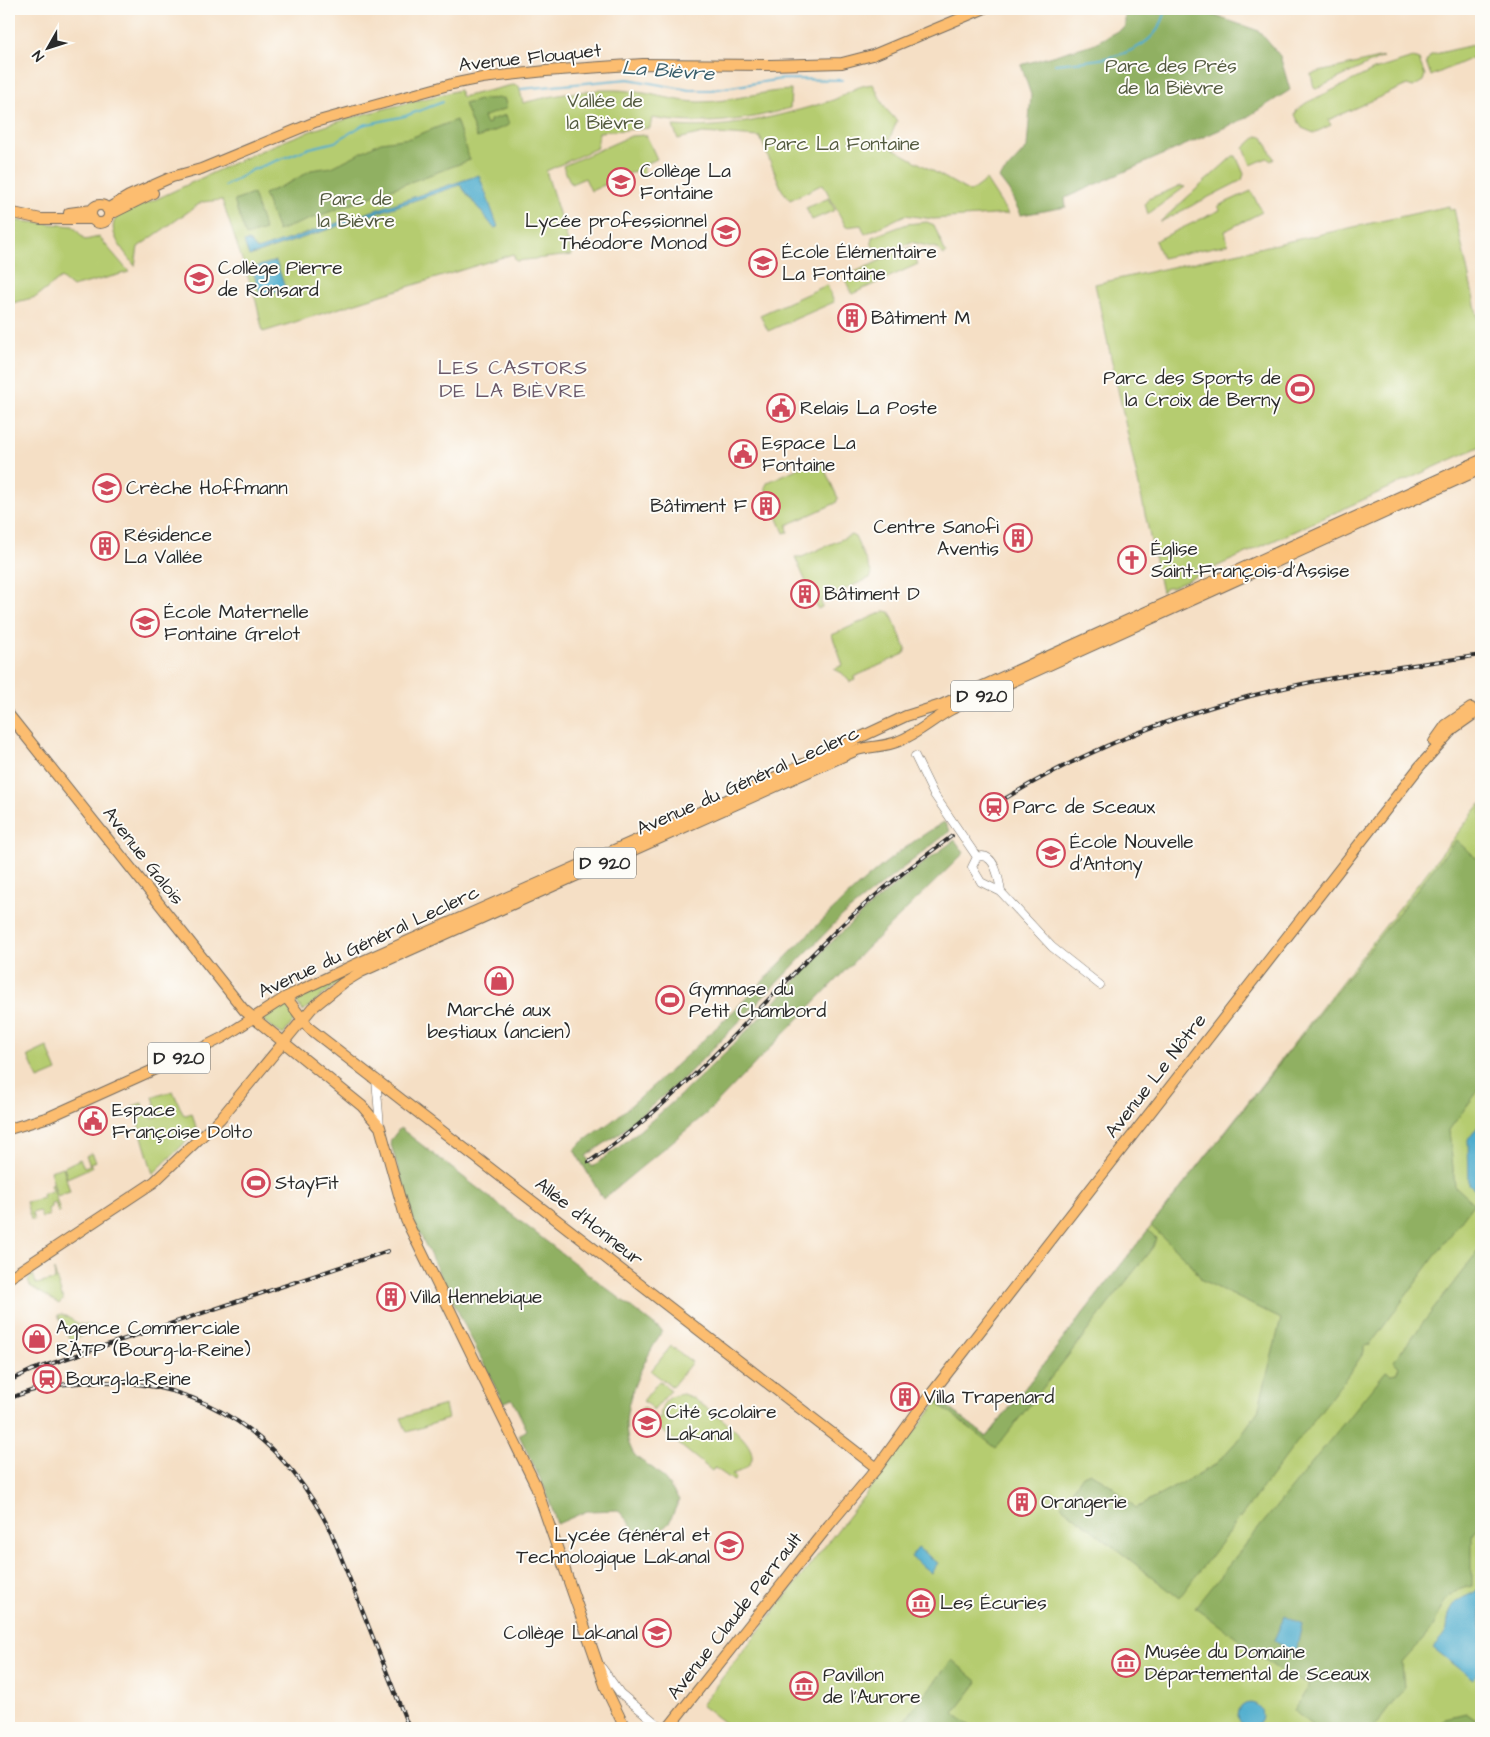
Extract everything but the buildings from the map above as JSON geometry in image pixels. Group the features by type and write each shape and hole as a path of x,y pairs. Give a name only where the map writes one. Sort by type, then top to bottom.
{"main road":[{"name":"Avenue Flouquet","path":"93,214 98,223 104,223 108,212 201,169 321,120 482,78 643,64 828,64 865,58 983,9"},
{"name":"Avenue Flouquet","path":"10,212 41,219 93,214 101,205 108,212"},
{"name":"Avenue du Général Leclerc","path":"9,1129 48,1117 200,1049 222,1038 286,997 398,945 746,791 898,720 948,702 1481,460"},
{"name":"Avenue du Général Leclerc","path":"283,1043 324,996 361,972 857,750 897,742 920,731 952,709 1481,469"},
{"path":"1450,727 1456,716 1481,703"},
{"path":"1450,727 1481,709"},
{"name":"Avenue Galois","path":"9,715 252,1018 367,1110 380,1127"},
{"name":"Avenue Le Nôtre","path":"875,1466 1450,727"},
{"name":"Allée d'Honneur","path":"286,997 309,1028 875,1466"},
{"name":"D 920","path":"9,1278 154,1182 220,1120 283,1043"},
{"path":"380,1127 406,1220 535,1484 607,1691 625,1728"},
{"name":"Avenue Claude Perrault","path":"668,1728 875,1466"},
{"path":"644,1728 654,1728"}],"street":[{"path":"915,756 933,793 976,857"},
{"path":"976,857 989,858 998,871 1001,892"},
{"path":"976,857 972,864 973,870 988,887 1001,892 1052,947 1100,985"},
{"path":"988,887 998,877"},
{"path":"376,1079 380,1127"},
{"path":"597,1659 620,1693 662,1728"}],"green space":[{"name":"Parc des Prés de la Bièvre","path":"1125,9 1195,9 1259,31 1280,56 1290,90 1244,119 1065,198 1066,207 1021,215 1009,191 999,178 1027,148 1031,95 1021,65 1093,44 1125,27"},
{"path":"1481,43 1481,54 1431,76 1426,62 1431,55"},
{"path":"1383,57 1316,89 1314,88 1311,74"},
{"path":"1413,58 1419,60 1425,75 1423,81 1413,87 1407,85 1328,120 1331,125 1314,133 1302,128 1295,115 1297,110 1306,103 1374,70"},
{"name":"Parc La Fontaine","path":"873,84 885,108 897,121 887,145 970,192 986,180 1008,214 933,219 905,215 865,234 861,225 846,227 823,184 790,200 782,190 760,137 703,133 678,139 673,126 713,126 751,121 827,102 859,87"},
{"name":"Parc de la Bièvre","path":"512,85 519,86 523,103 561,95 603,90 638,92 682,101 712,102 791,90 790,108 755,117 704,122 652,118 650,128 599,132 597,148 546,171 572,255 516,261 513,254 263,332 256,301 222,200 202,202 138,247 135,266 122,249 114,234 114,221 119,215 297,136 357,116 459,90 462,97"},
{"path":"504,98 507,108 483,117 486,124 490,123 490,120 506,115 509,125 477,138 464,104 484,99"},
{"path":"456,120 470,160 278,231 264,194 291,182 311,170 332,167 381,142 410,138"},
{"path":"646,135 657,159 642,166 645,174 640,176 637,170 591,191 585,178 571,184 563,166 631,136"},
{"path":"1257,136 1263,137 1274,159 1271,161 1267,158 1251,165 1244,148"},
{"path":"1233,156 1236,156 1244,174 1242,180 1160,222"},
{"path":"1180,186 1185,187 1148,214 1145,204 1148,199"},
{"path":"1251,191 1262,212 1225,231 1228,244 1162,258 1155,241 1220,210 1218,206"},
{"path":"253,194 265,230 246,236 234,201"},
{"path":"829,198 835,210 812,220 806,208"},
{"name":"Parc des Sports de la Croix de Berny","path":"1449,206 1450,210 1454,209 1481,332 1481,446 1172,587 1166,587 1162,592 1095,284"},
{"path":"9,220 73,226 85,240 99,237 129,272 72,287 61,278 36,297 9,304"},
{"path":"927,222 934,225 946,254 944,255 936,248 911,242 882,255 872,245 872,237 907,224"},
{"path":"910,247 918,264 852,294 844,277"},
{"path":"827,285 834,302 768,331 760,315"},
{"path":"816,460 821,462 838,498 836,503 787,525 788,532 784,533 765,487 768,482"},
{"path":"851,535 855,537 872,574 870,578 821,600 822,607 818,609 795,557 802,557"},
{"path":"885,611 890,612 906,649 904,654 854,677 855,680 850,682 842,673 834,669 843,665 832,635"},
{"path":"1481,803 1481,1728 731,1728 701,1705 939,1400 987,1437"},
{"path":"944,822 950,831 842,916 685,1077 620,1133 586,1156 592,1167 663,1111 728,1050 849,925 900,881 955,840 964,853 864,951 708,1112 603,1199 574,1150 616,1118 694,1048 747,998 826,916 882,865 912,842"},
{"path":"1456,840 1481,863 1481,1087 1449,1130 1455,1186 1474,1203 1370,1345 1364,1346 1364,1352 1354,1367 1179,1598 1061,1506 1083,1475 1090,1472 1112,1486 1136,1508 1215,1465 1236,1442 1258,1411 1281,1319 1202,1280 1190,1263 1151,1226"},
{"path":"358,967 303,1011 295,1000"},
{"path":"283,1005 286,1005 296,1018 283,1035 263,1020"},
{"path":"47,1047 57,1071 38,1079 28,1056"},
{"path":"173,1091 183,1114 192,1113 197,1131 153,1174 133,1106 142,1103 145,1113 150,1112 152,1118 159,1116 153,1097"},
{"path":"400,1128 662,1331 639,1374 628,1407 626,1424 628,1440 634,1454 659,1473 679,1500 669,1523 656,1535 638,1533 618,1510 587,1511 557,1524 546,1491 519,1435 527,1430 512,1399 503,1403 413,1220 390,1141"},
{"path":"92,1153 96,1161 90,1163 92,1167 67,1178 64,1167 80,1159 84,1167 90,1165 86,1156"},
{"path":"63,1167 70,1192 57,1196 50,1171"},
{"path":"52,1183 60,1212 58,1213 55,1202 51,1203 51,1207 48,1209 49,1215 42,1218 39,1211 32,1213 34,1220 31,1220 26,1202 43,1198 42,1194 52,1191 50,1184"},
{"path":"1148,1230 1156,1238 1153,1247 996,1448 937,1403 939,1400 987,1437"},
{"path":"1481,1247 1481,1524 1472,1536 1472,1586 1457,1591 1448,1598 1432,1628 1402,1663 1404,1688 1374,1728 1315,1728 1293,1710 1310,1685 1284,1674 1195,1607 1386,1371 1391,1374 1396,1373 1399,1367 1394,1361"},
{"path":"54,1270 63,1300 59,1304 30,1286 28,1281 33,1274 36,1284 55,1280"},
{"path":"62,1314 79,1324 96,1326 72,1342 58,1315"},
{"path":"671,1346 692,1362 672,1387 651,1371"},
{"path":"659,1381 671,1390 654,1410 643,1401"},
{"path":"683,1394 693,1398 728,1424 749,1447 752,1457 747,1467 732,1474 736,1478 734,1481 715,1468 712,1471 639,1412 643,1407 661,1420 661,1410 665,1402 673,1396"},
{"path":"445,1405 448,1419 407,1432 401,1418"},
{"path":"952,1660 978,1682 954,1713 973,1728 898,1728"},
{"path":"1466,1713 1479,1722 1474,1728 1437,1728 1445,1718"}],"water":[{"path":"479,175 498,227 494,228 460,185 249,256 244,242 249,241 257,250"},
{"path":"276,261 285,288 261,296 252,268"},
{"path":"1481,1122 1481,1194 1469,1184 1468,1140"},
{"path":"918,1548 938,1563 931,1573 911,1557"},
{"path":"1481,1586 1481,1669 1473,1679 1433,1648 1446,1631 1449,1614 1456,1602 1475,1592"},
{"path":"1285,1615 1302,1624 1295,1656 1274,1640"},
{"path":"1250,1703 1255,1704 1261,1710 1261,1720 1255,1726 1250,1727 1245,1726 1239,1720 1238,1715 1239,1710 1245,1704"}],"waterway":[{"name":"La Bièvre","path":"1055,64 1106,58 1122,54 1137,47 1150,38 1160,26 1166,9"},
{"name":"La Bièvre","path":"521,89 628,79 689,90 711,90 782,79 843,80"},
{"name":"La Bièvre","path":"225,186 252,170 310,148 335,142 363,125 405,116 443,102"}],"railway":[{"path":"988,809 1058,769 1094,752 1168,721 1206,709 1245,697 1333,678 1481,655"},
{"path":"589,1162 624,1136 690,1079 856,912 952,836"},
{"path":"9,1381 32,1370 388,1251"},
{"path":"9,1399 31,1391 64,1384 98,1382 137,1384 173,1392 207,1404 237,1421 265,1443 290,1469 312,1499 331,1532 409,1728"}],"place":[{"name":"Collège La Fontaine","path":"621,182"},
{"name":"Lycée professionnel Théodore Monod","path":"726,232"},
{"name":"École Élémentaire La Fontaine","path":"763,263"},
{"name":"Collège Pierre de Ronsard","path":"199,279"},
{"name":"Bâtiment M","path":"852,318"},
{"name":"Parc des Sports de la Croix de Berny","path":"1300,389"},
{"name":"Relais La Poste","path":"781,408"},
{"name":"Espace La Fontaine","path":"743,454"},
{"name":"Crèche Hoffmann","path":"107,488"},
{"name":"Bâtiment F","path":"766,506"},
{"name":"Centre Sanofi Aventis","path":"1018,538"},
{"name":"Résidence La Vallée","path":"105,546"},
{"name":"Église Saint-François-d'Assise","path":"1132,560"},
{"name":"Bâtiment D","path":"805,594"},
{"name":"École Maternelle Fontaine Grelot","path":"145,623"},
{"name":"Parc de Sceaux","path":"994,807"},
{"name":"École Nouvelle d'Antony","path":"1051,853"},
{"name":"Marché aux bestiaux (ancien)","path":"499,981"},
{"name":"Gymnase du Petit Chambord","path":"670,1000"},
{"name":"Espace Françoise Dolto","path":"93,1121"},
{"name":"StayFit","path":"256,1183"},
{"name":"Villa Hennebique","path":"391,1297"},
{"name":"Agence Commerciale RATP (Bourg-la-Reine)","path":"37,1339"},
{"name":"Bourg-la-Reine","path":"47,1379"},
{"name":"Villa Trapenard","path":"905,1397"},
{"name":"Cité scolaire Lakanal","path":"647,1423"},
{"name":"Orangerie","path":"1022,1502"},
{"name":"Lycée Général et Technologique Lakanal","path":"729,1546"},
{"name":"Les Écuries","path":"921,1603"},
{"name":"Collège Lakanal","path":"657,1633"},
{"name":"Musée du Domaine Départemental de Sceaux","path":"1126,1663"},
{"name":"Pavillon de l'Aurore","path":"804,1686"}],"district":[{"name":"LES CASTORS DE LA BIÈVRE","path":"513,380"}],"park label":[{"name":"Vallée de la Bièvre","path":"605,112"}]}
